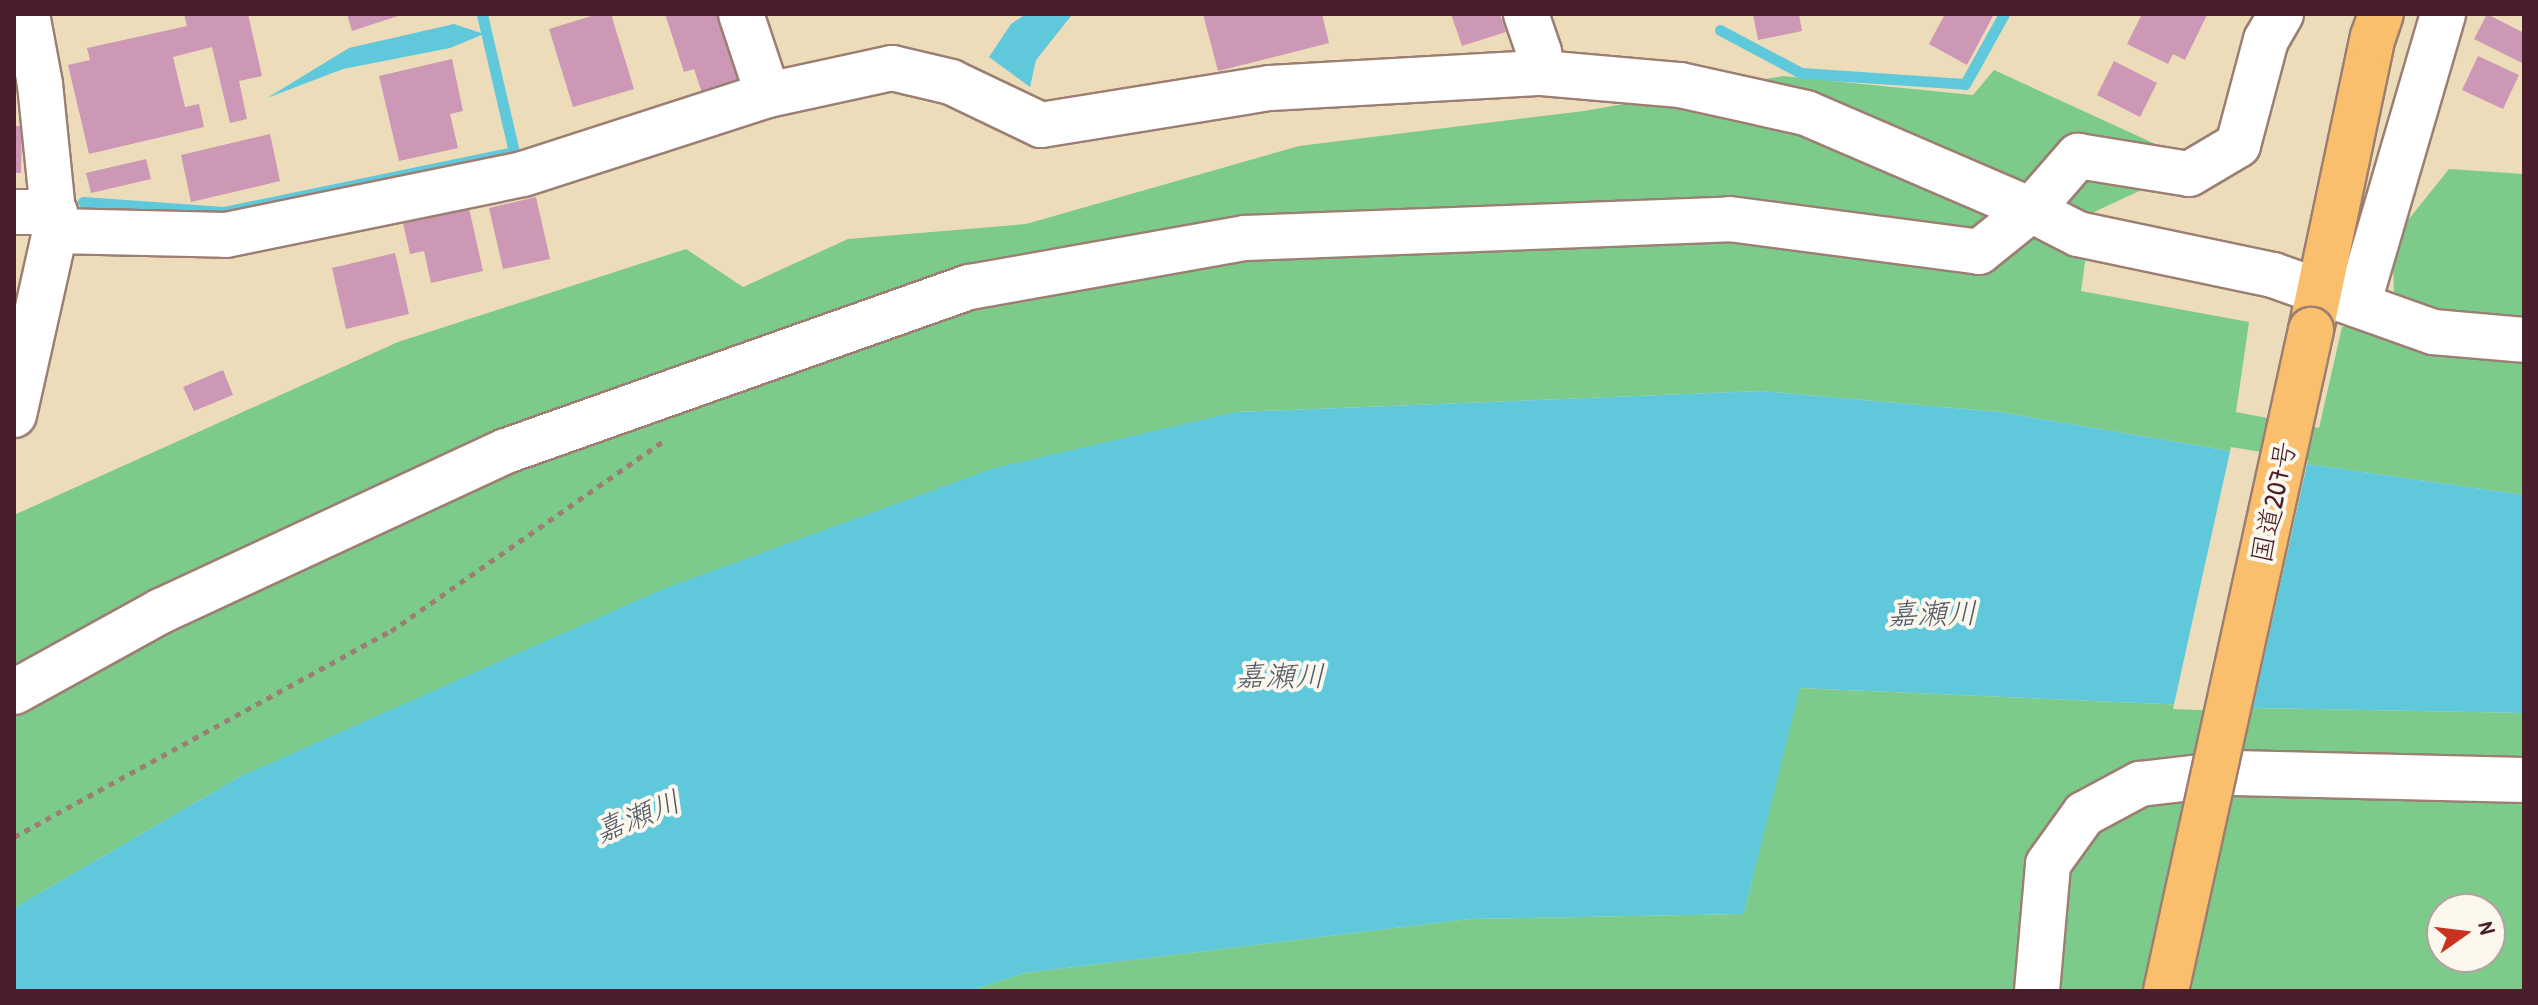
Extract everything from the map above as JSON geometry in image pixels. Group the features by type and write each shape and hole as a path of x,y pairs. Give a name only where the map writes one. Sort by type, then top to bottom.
{"highway":[{"name":"国道207号","path":"2166,991 2330,309 2373,37 2381,14"}],"street":[{"path":"14,415 41,218 40,84 27,14"},
{"path":"741,14 768,95"},
{"path":"1526,14 1539,52 1542,73"},
{"path":"14,692 161,611 506,451 970,287 1245,238 1730,219 1979,252 2031,210 2078,156 2189,174 2238,145 2266,40 2281,14"},
{"path":"2330,309 2443,14"},
{"path":"41,218 226,235 523,174 768,95 892,68 951,82 1041,125 1270,88 1542,73 1680,85 1806,113 2031,210 2078,234 2273,275 2330,309 2433,332 2524,340"},
{"path":"2037,991 2048,864 2084,814 2140,784 2235,773 2524,780"}],"path":[{"path":"14,837 391,631 669,437"}],"green space":[{"path":"1994,70 2164,148 2150,186 2092,213 2081,291 2249,322 2236,412 2319,428 2342,327 2395,320 2392,240 2449,169 2524,174 2524,495 2307,464 2000,412 1761,391 1236,412 239,777 14,908 14,515 398,342 686,249 743,287 848,239 1026,224 1299,146 1584,111 1783,76 1973,95"},
{"path":"1799,688 2253,708 2524,713 2524,991 969,991 1025,973 1469,919 1744,914"}],"water":[{"path":"1026,14 1077,14 1071,16 1036,60 1030,87 989,57 1011,24"},
{"path":"454,24 484,34 450,48 343,69 267,98 349,48"},
{"name":"嘉瀬川","path":"1761,391 2000,412 2307,464 2524,495 2524,713 2253,708 1800,688 1744,914 1469,919 1025,973 969,991 14,991 14,908 239,777 663,589 994,468 1236,412"}],"pier":[{"path":"2231,447 2308,460 2252,712 2173,709"}],"building":[{"path":"184,14 248,14 262,76 239,81 247,119 230,123 212,47 173,57 185,107 199,104 204,127 89,154 68,65 90,60 87,48 187,26"},
{"path":"347,14 401,14 401,15 352,31"},
{"path":"598,14 611,14 634,89 573,107 549,29"},
{"path":"665,14 720,14 742,80 702,93 694,69 684,72"},
{"path":"1203,14 1322,14 1329,43 1218,71"},
{"path":"1451,14 1500,14 1506,32 1462,46"},
{"path":"1753,14 1799,14 1802,31 1758,40"},
{"path":"1945,14 1994,14 1967,65 1929,44"},
{"path":"2142,14 2207,15 2185,60 2173,54 2168,64 2127,44"},
{"path":"2487,14 2524,33 2524,64 2474,39"},
{"path":"2478,56 2519,75 2503,109 2462,90"},
{"path":"452,59 463,111 450,114 458,148 399,161 379,76"},
{"path":"2114,61 2157,83 2140,117 2097,95"},
{"path":"14,126 22,126 21,173 14,173"},
{"path":"270,134 280,181 191,202 181,155"},
{"path":"146,159 151,179 91,193 86,173"},
{"path":"536,197 550,259 503,269 489,208"},
{"path":"469,208 483,271 431,283 424,251 410,254 403,223"},
{"path":"395,253 409,314 346,329 332,268"},
{"path":"223,370 233,395 194,411 183,387"}],"waterway":[{"path":"83,202 224,212 514,152 482,14"},
{"path":"1720,30 1801,73 1965,84 2004,14"}]}
